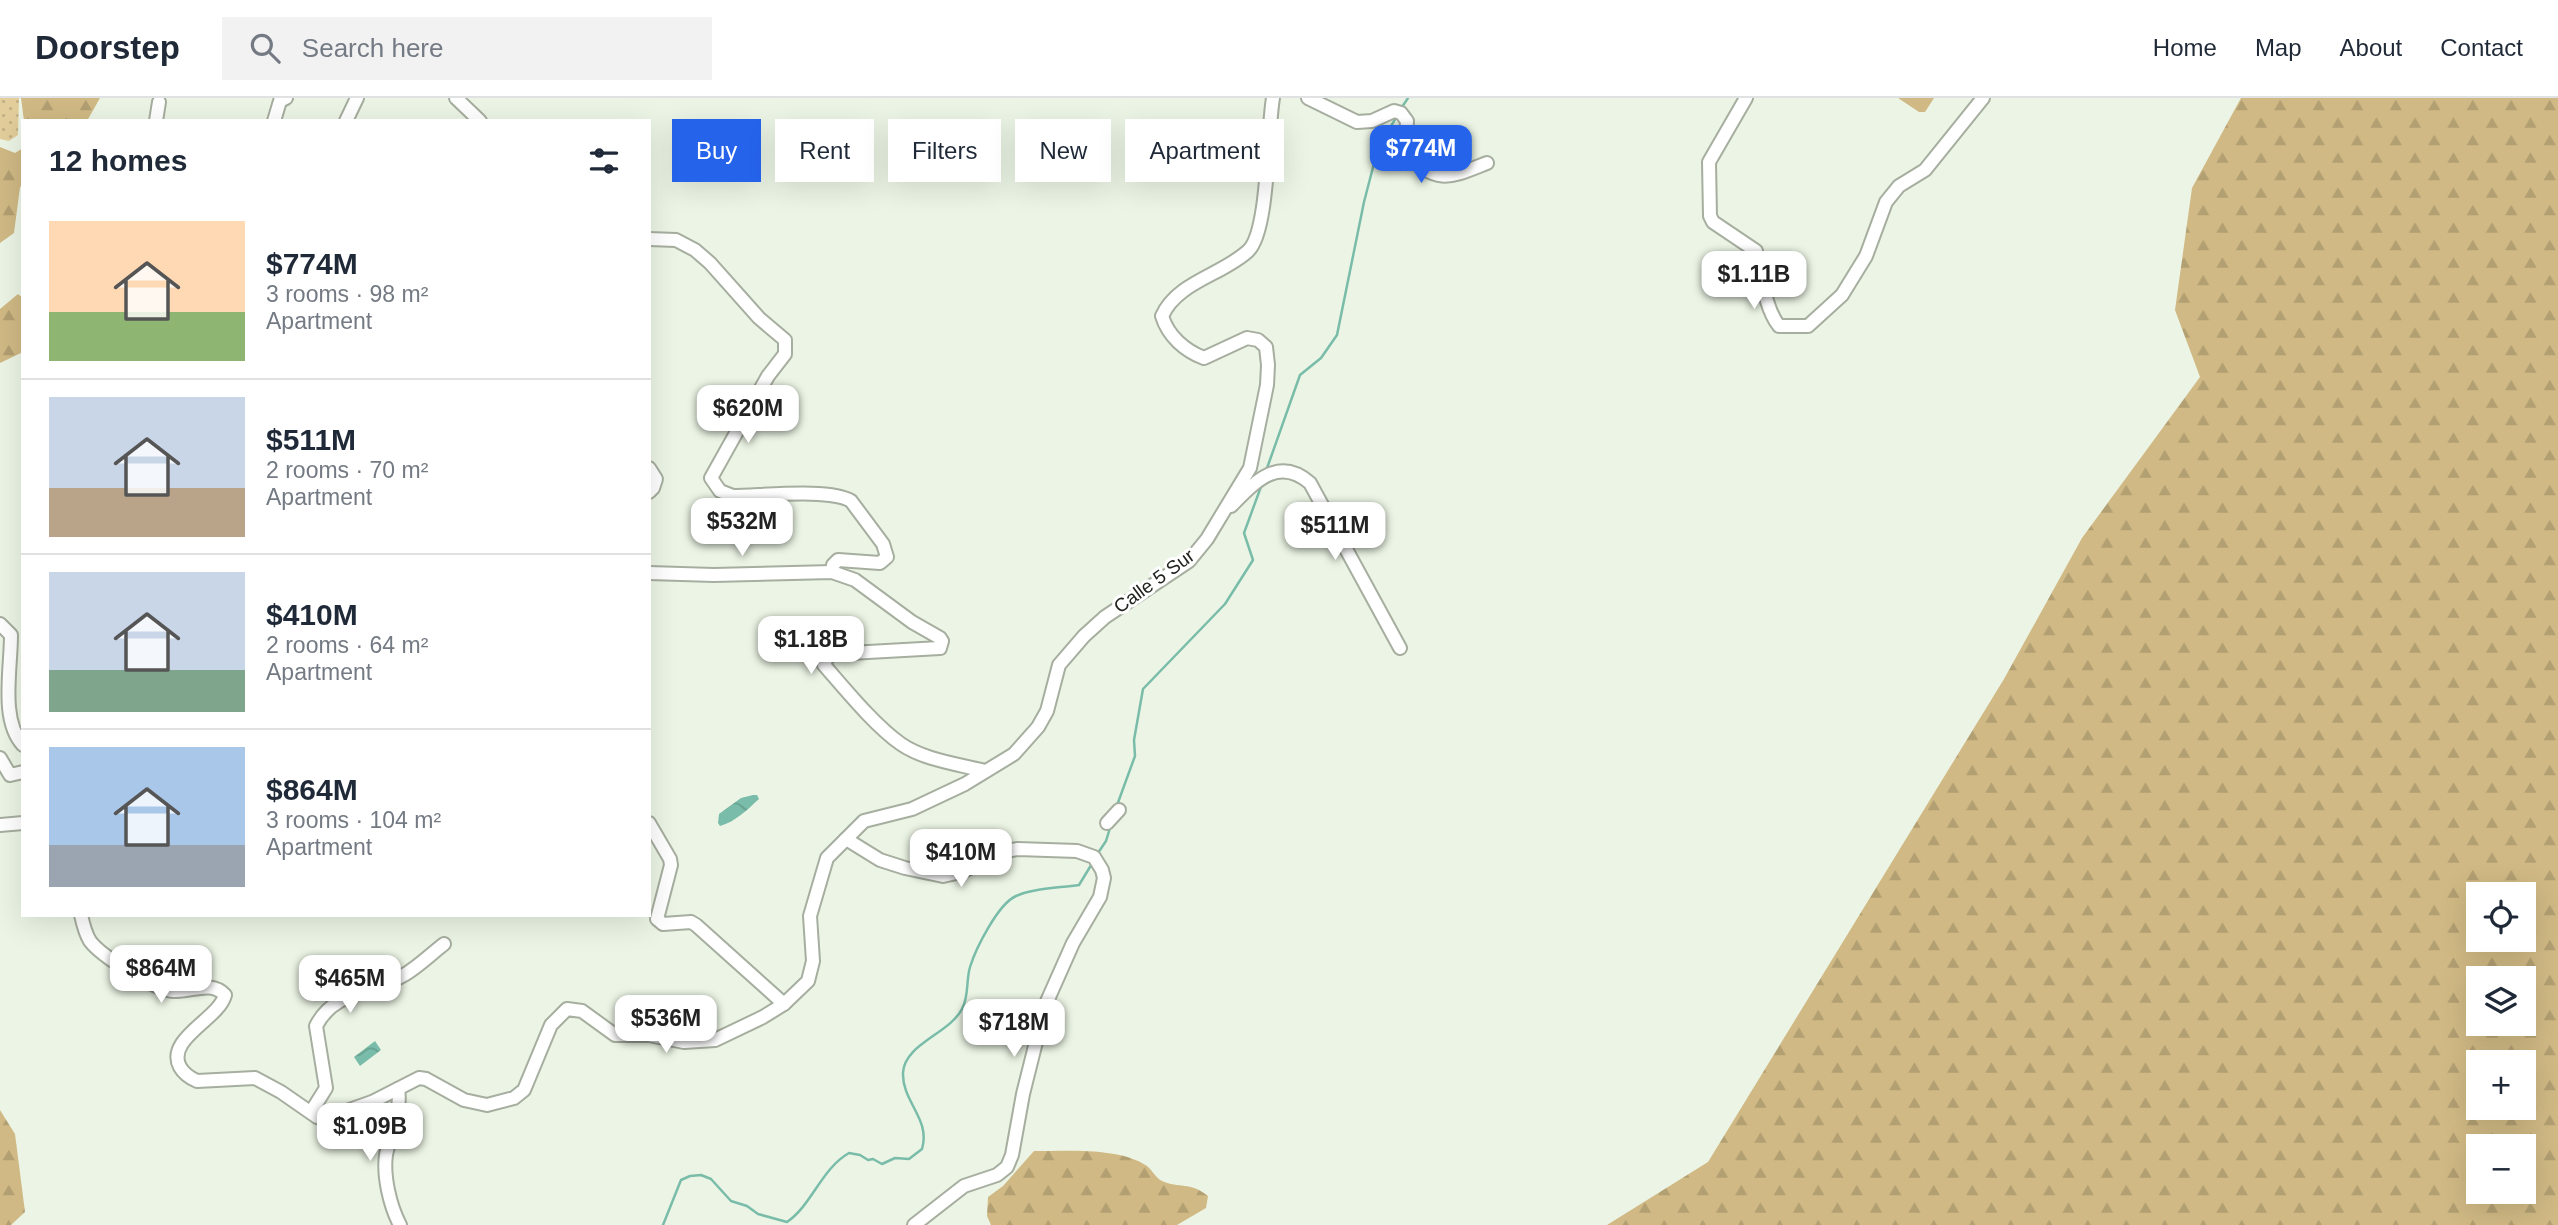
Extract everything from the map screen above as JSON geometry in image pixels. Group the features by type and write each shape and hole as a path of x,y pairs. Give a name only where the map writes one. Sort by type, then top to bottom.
{"street":[{"path":"275,119 280,101 286,98"},
{"path":"347,119 357,98"},
{"path":"456,98 478,119"},
{"name":"Calle 5 Sur","path":"398,1089 419,1078 426,1079 464,1100 487,1105 514,1098 524,1090 551,1024 567,1009 582,1011 615,1035 649,1035 684,1042 715,1040 763,1017 784,1003 809,977 813,961 810,916 827,858 864,821 912,809 964,784 1014,754 1038,727 1047,711 1059,666 1084,636 1105,617 1189,561 1207,539 1250,468 1267,385 1268,365 1266,347 1258,340 1247,338 1204,358 1187,351 1165,325 1162,316 1167,305 1192,285 1249,251 1258,236 1263,211 1267,139 1273,98"},
{"path":"1308,98 1357,122 1372,121 1398,112 1407,121 1405,153 1440,176 1452,177 1488,163"},
{"path":"1746,98 1709,162 1710,216 1713,222 1756,251 1774,320 1779,326 1808,326 1842,295 1866,256 1886,202 1899,186 1925,170 1983,98"},
{"path":"156,119 159,102"},
{"path":"651,239 676,240 695,250 759,318 785,340 785,354 768,376 712,478 720,491 733,496 825,494 851,501 883,544 887,557 880,563 838,560 833,565 832,572"},
{"path":"651,471 656,479 651,490"},
{"path":"1226,510 1270,472 1293,472 1310,483 1400,648"},
{"path":"651,573 714,575 832,572 855,580 942,641 940,648 832,654 824,665 887,732 903,745 924,754 985,771"},
{"path":"0,624 11,635 3,706 7,728 21,743"},
{"path":"0,758 10,775 21,772"},
{"path":"1107,823 1119,810"},
{"path":"0,825 21,823"},
{"path":"651,826 671,865 657,919 659,923 663,925 691,922 696,925 784,1003"},
{"path":"846,839 880,860 943,876 961,872 1006,851 1077,851 1096,859 1104,878 1104,887 1073,943 1045,1006 1023,1094 1012,1155 1007,1167 997,1175 964,1186 914,1225"},
{"path":"82,917 89,939 97,948 106,957 138,976 174,991 209,987 219,988 225,995 221,1005 182,1043 177,1053 179,1066 189,1078 197,1081 255,1079 324,1119 372,1102 398,1089 400,1098 397,1116 386,1157 390,1208 400,1225"},
{"path":"311,1112 326,1088 316,1026 324,1014 348,995 402,977 444,944"}],"shaded area":[{"path":"0,98 19,98 18,135 9,141 0,139"}],"green space":[{"path":"21,98 100,98 88,119 24,119"},
{"path":"1898,98 1934,98 1925,112 1919,112"},
{"path":"2241,98 2558,98 2558,1225 1607,1225 1708,1162 2004,679 2082,538 2200,377 2175,310 2192,188"},
{"path":"0,147 15,153 21,149 21,186 14,233 0,243"},
{"path":"18,294 21,296 21,353 0,363 0,309"},
{"path":"0,1110 15,1134 25,1212 11,1225 0,1225"},
{"path":"1034,1151 1092,1151 1136,1160 1147,1166 1162,1181 1202,1191 1208,1196 1206,1208 1177,1225 991,1225 987,1216 988,1197 1003,1186"}],"water":[{"path":"757,795 759,799 736,818 720,826 719,814 741,798"},
{"path":"375,1041 381,1050 360,1066 354,1057"}],"waterway":[{"path":"1402,107 1408,98"},
{"path":"1266,471 1300,375 1321,358 1337,335 1364,202 1378,148 1397,116"},
{"path":"1116,808 1135,756 1134,740 1143,689 1225,604 1253,560 1244,533 1262,484"},
{"path":"1096,856 1106,841 1110,828"},
{"path":"663,1225 681,1180 690,1176 701,1175 711,1179 731,1201 747,1206 758,1214 787,1222 796,1215 831,1168 849,1153 882,1164 895,1158 909,1159 922,1149 923,1129 904,1083 905,1063 911,1054 956,1018 962,1009 973,959 988,927 1002,908 1023,893 1079,885 1093,862"}]}
